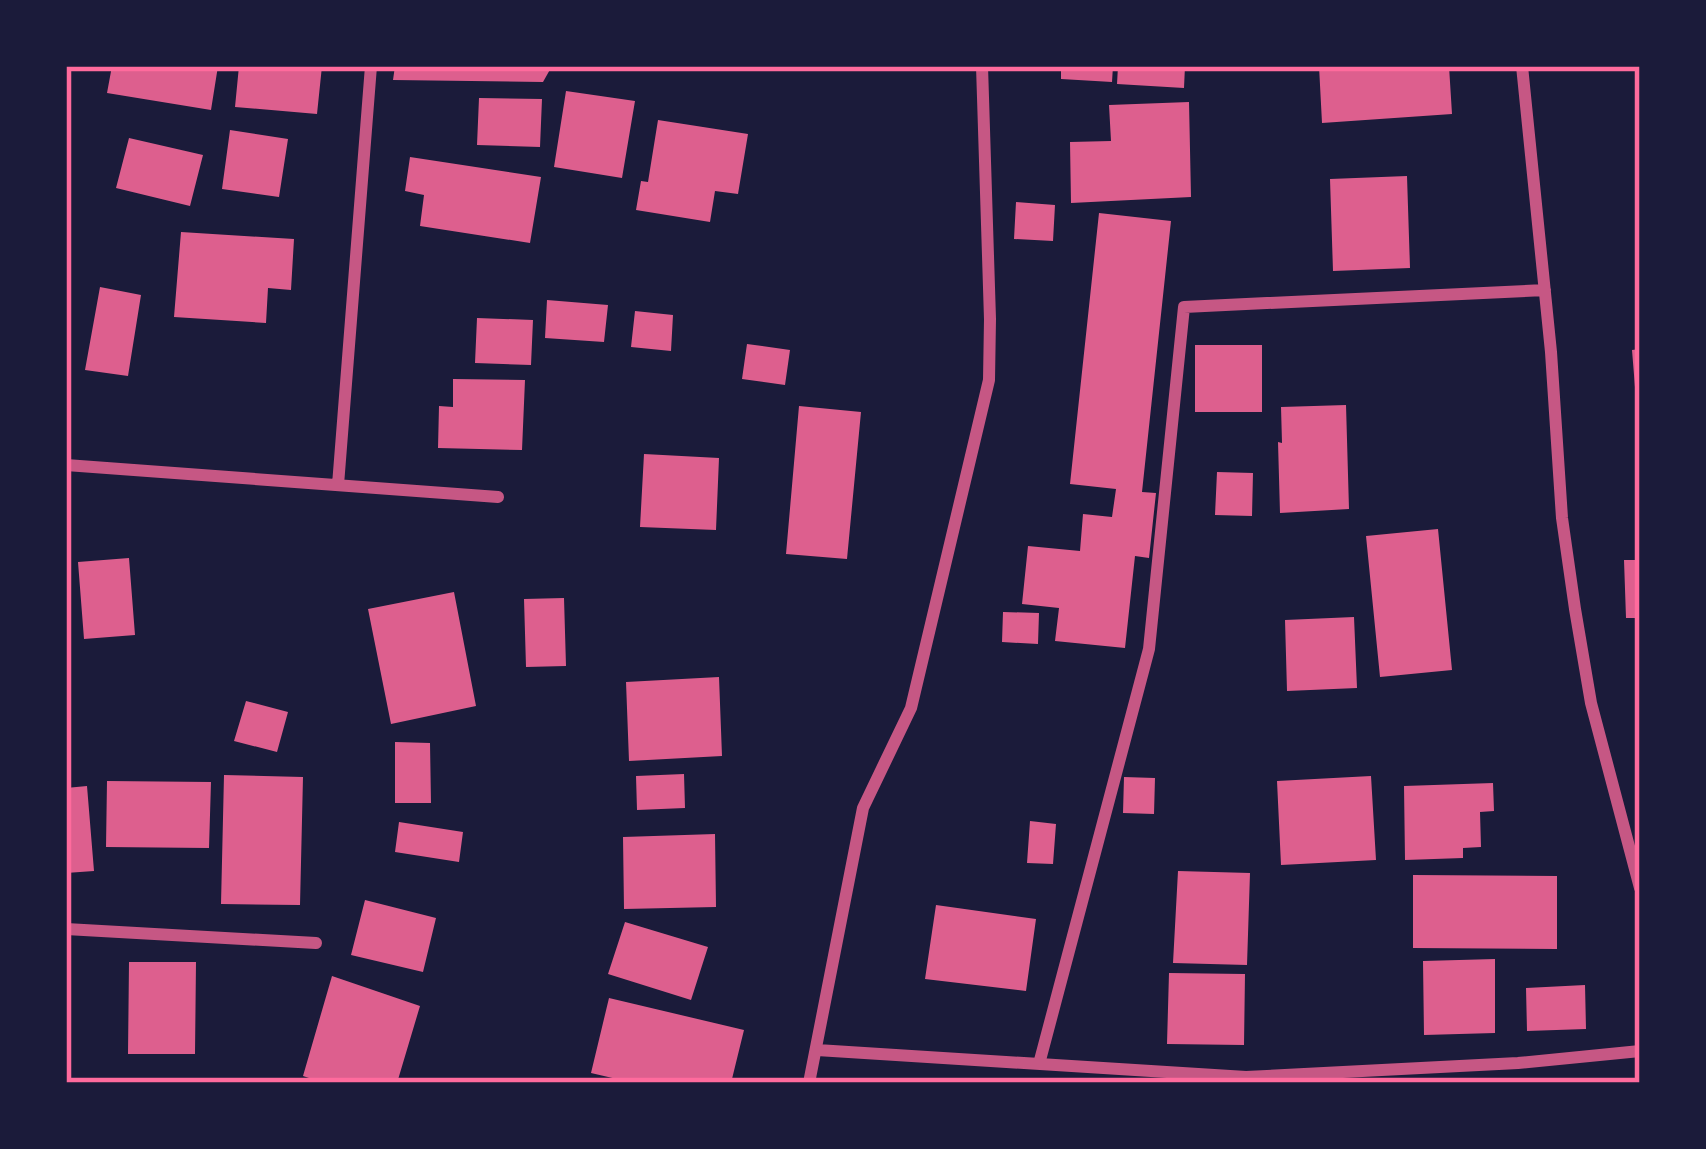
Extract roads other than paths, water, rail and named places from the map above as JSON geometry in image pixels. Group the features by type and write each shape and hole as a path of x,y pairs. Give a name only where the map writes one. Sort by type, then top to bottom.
{"street":[{"path":"338,485 371,66"},
{"path":"809,1083 863,808 911,708 989,380 982,66"},
{"path":"1522,66 1562,518 1575,609 1591,703 1640,888"},
{"path":"1039,1064 1149,649 1184,307 1545,290"},
{"path":"66,465 498,497"},
{"path":"66,929 316,943"},
{"path":"817,1050 1246,1080 1640,1051"}]}
